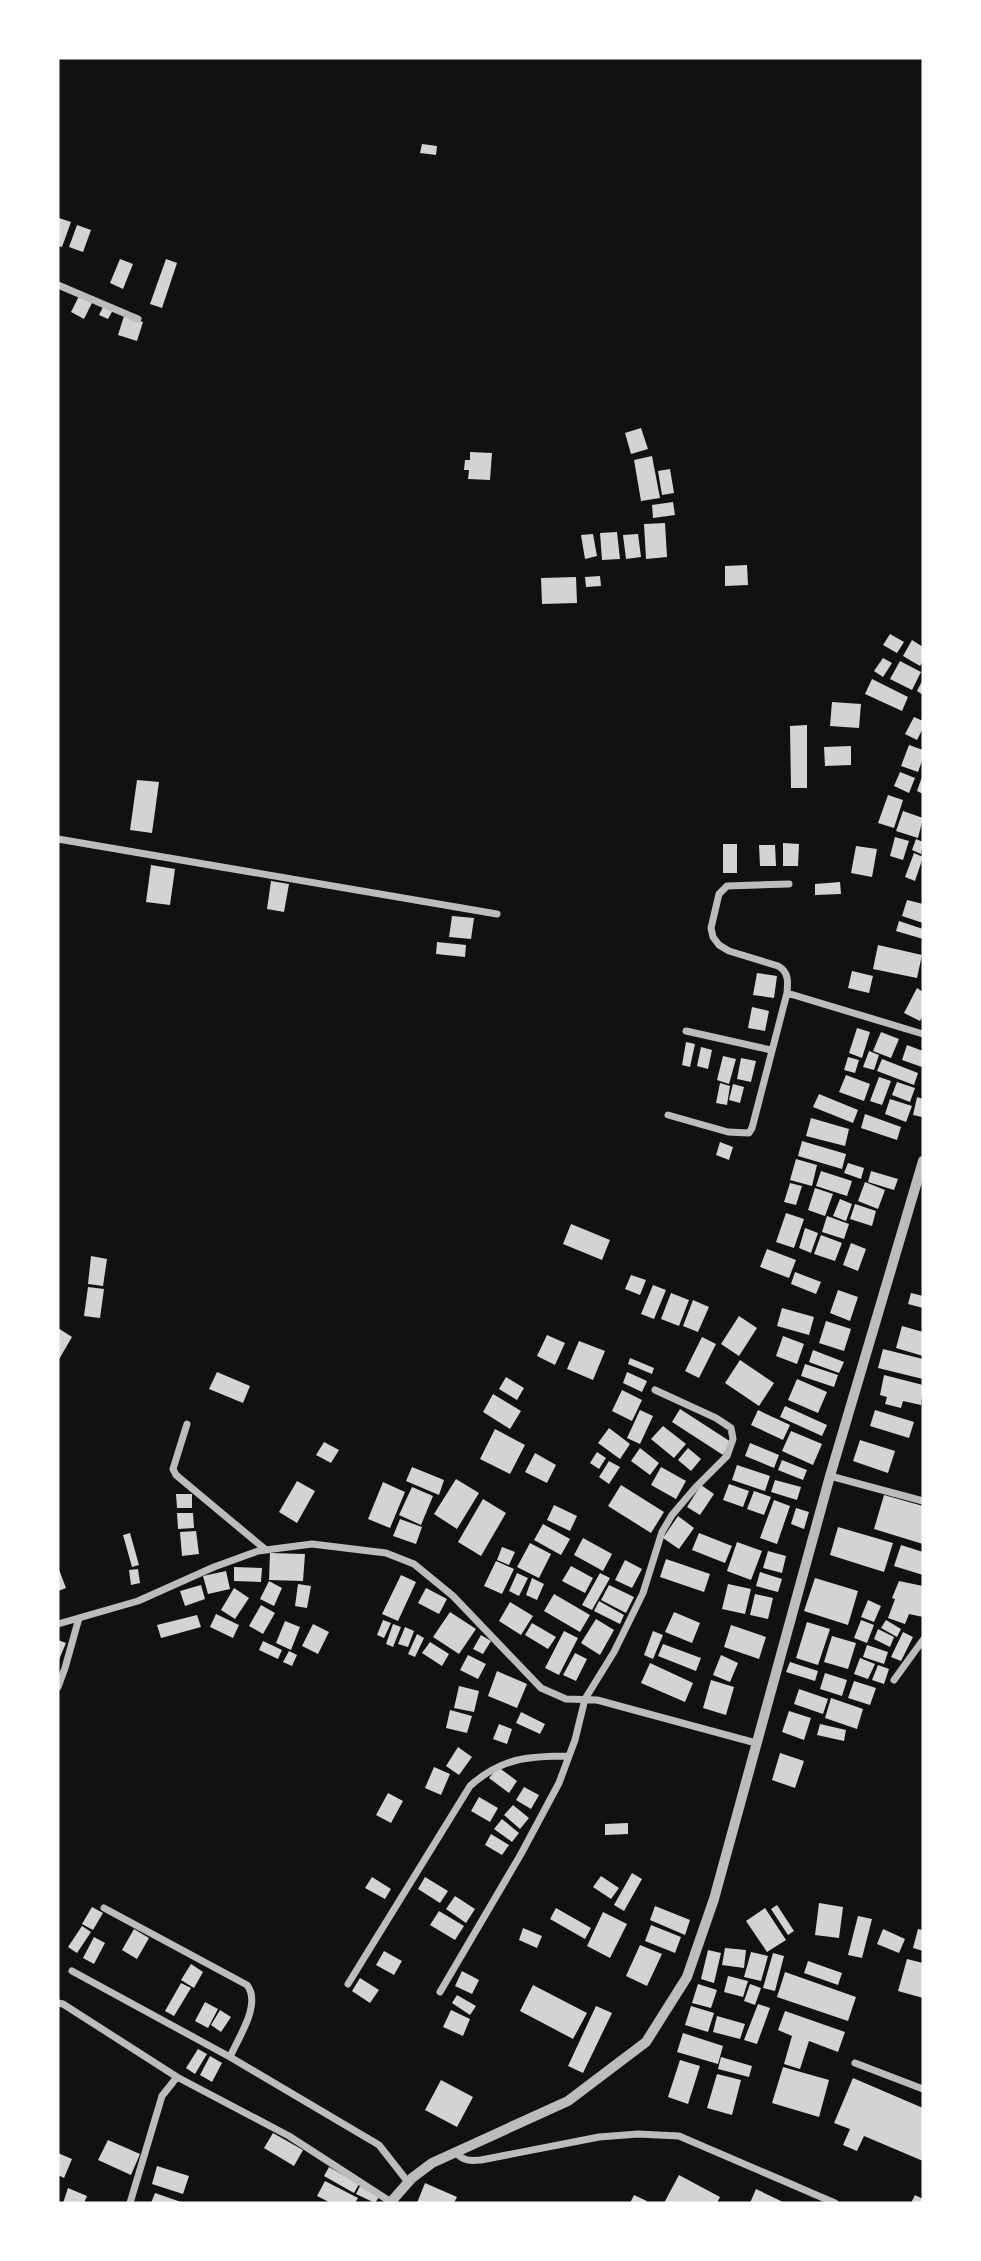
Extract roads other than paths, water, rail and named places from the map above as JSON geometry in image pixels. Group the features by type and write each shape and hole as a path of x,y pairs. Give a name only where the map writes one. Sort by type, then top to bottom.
{"street":[{"path":"58,285 138,319"},
{"path":"58,839 497,915"},
{"path":"668,1115 729,1132 749,1133 787,993 788,977 783,969 729,951 719,945 711,928 719,894 727,887 789,884"},
{"path":"787,993 923,1034"},
{"path":"686,1031 771,1050"},
{"path":"58,2003 177,2077 289,2136 391,2203 408,2182 432,2163 568,2101 646,2042 687,1977 714,1899 830,1476 923,1161"},
{"path":"440,1992 521,1854 559,1783 585,1699 614,1652 643,1593 662,1532 672,1515 695,1488 727,1456 733,1439 731,1428 716,1418 655,1390"},
{"path":"187,1424 173,1469 176,1475 266,1550"},
{"path":"830,1476 923,1501"},
{"path":"58,1624 138,1601 214,1567 266,1550 312,1544 386,1553 414,1564 453,1596 541,1688 566,1699 597,1700 756,1743"},
{"path":"58,1687 79,1618"},
{"path":"894,1680 923,1640"},
{"path":"348,1984 470,1786 485,1772 497,1766 542,1756 569,1756"},
{"path":"104,1908 247,1985 252,1996 250,2011 230,2057"},
{"path":"72,1970 230,2057 379,2145 408,2182"},
{"path":"855,2063 923,2089"},
{"path":"130,2203 162,2096 177,2077"},
{"path":"456,2153 469,2161 599,2137 638,2134 679,2136 835,2203"}]}
